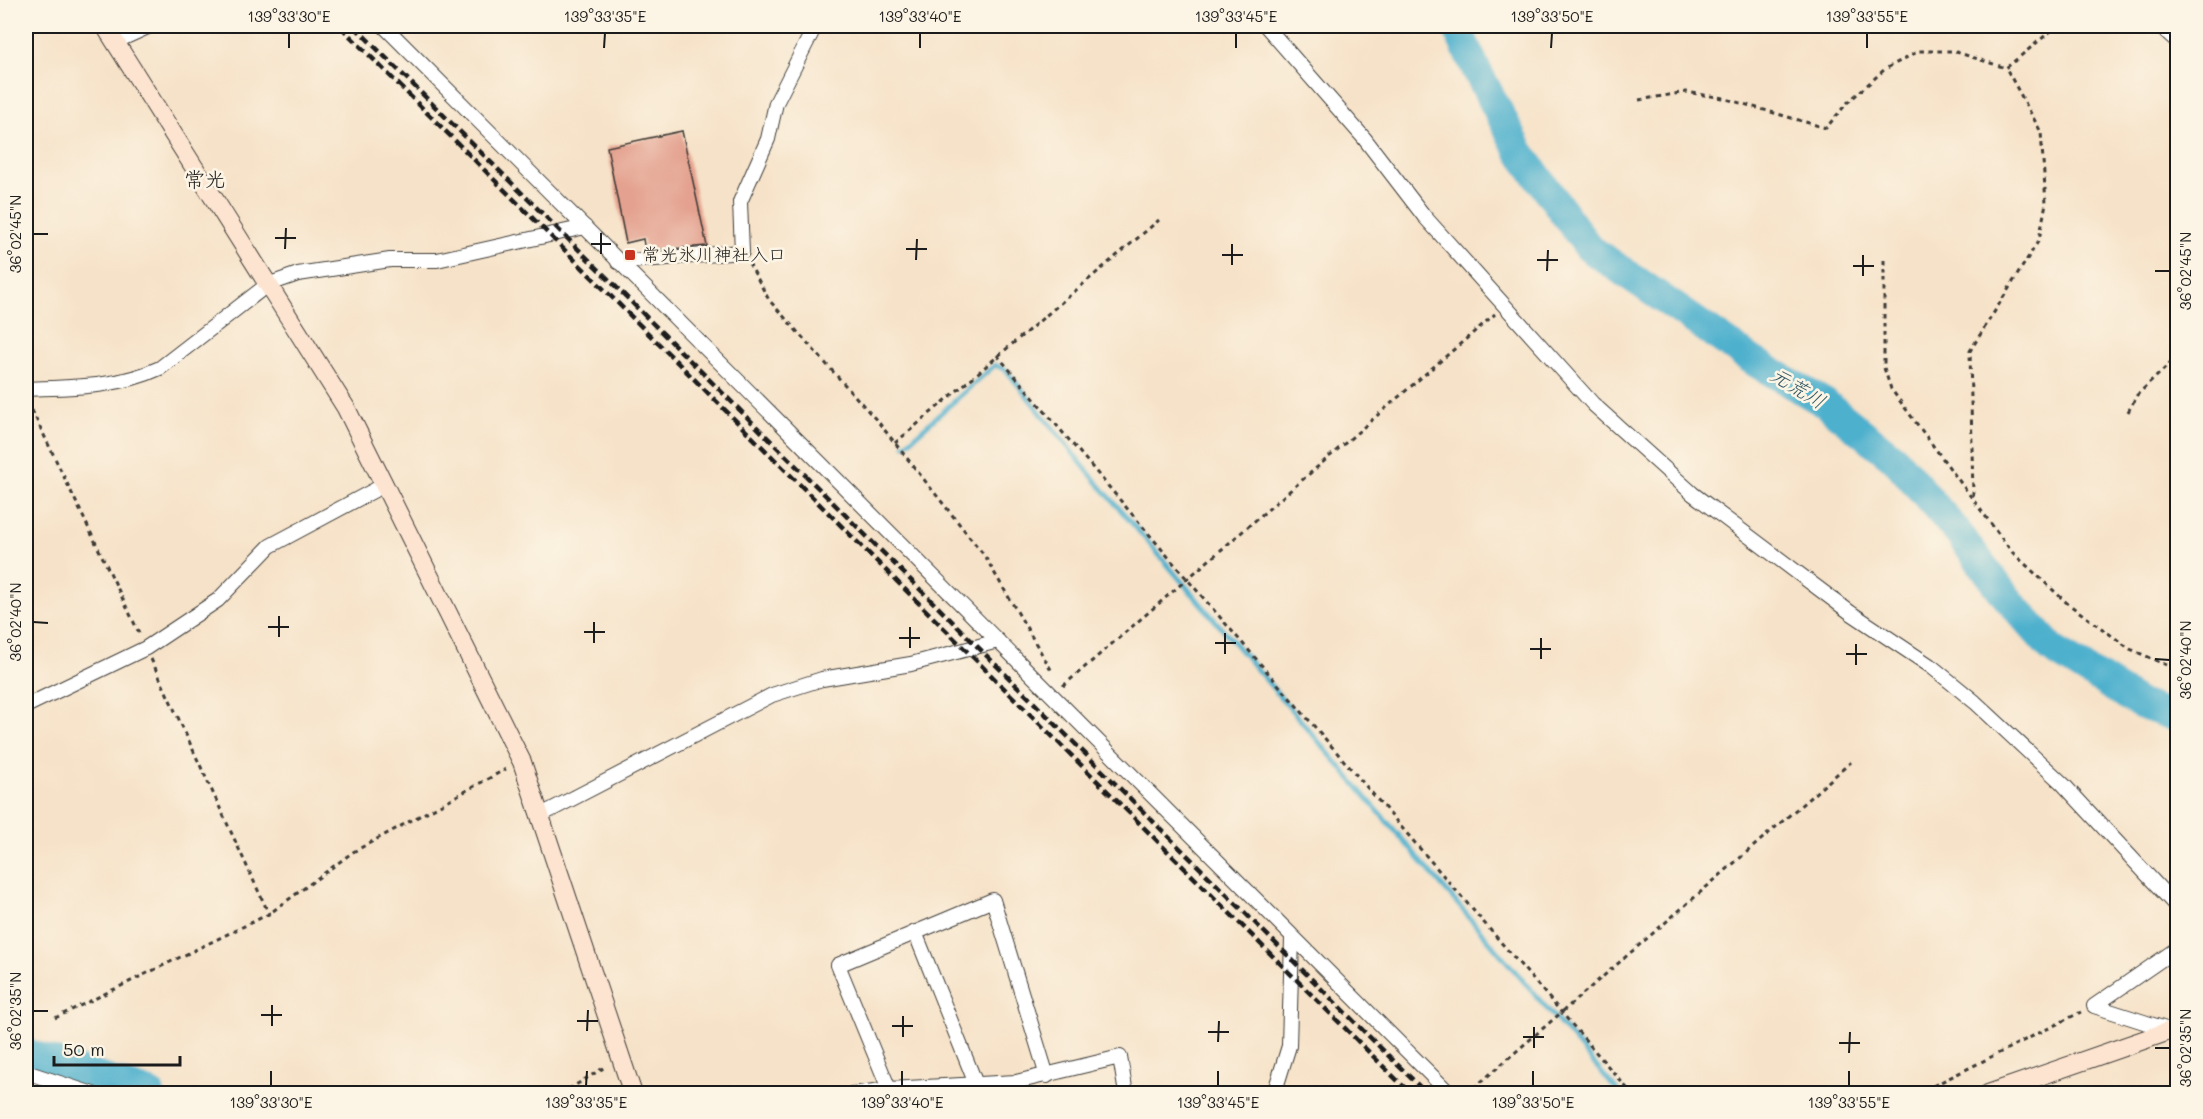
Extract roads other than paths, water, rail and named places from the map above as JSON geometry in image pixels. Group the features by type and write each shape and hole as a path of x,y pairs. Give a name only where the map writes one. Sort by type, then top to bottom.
{"street":[{"path":"105,26 117,41 267,285 346,408 522,762 633,1094"},
{"path":"117,41 150,26"},
{"path":"384,26 1450,1094"},
{"path":"618,262 742,252 740,202 768,139 776,103 812,32 811,26"},
{"path":"1266,26 1364,138 1424,216 1593,404 1693,494 1842,606 1932,667 1976,702 2063,784 2178,908"},
{"path":"2160,26 2178,42"},
{"path":"26,389 108,386 141,377 160,368 267,285 298,274 390,260 437,260 585,227"},
{"path":"26,706 146,648 218,600 270,546 384,485"},
{"path":"539,816 772,695 822,679 911,664 998,641"},
{"path":"889,1089 838,964 993,900 1047,1076"},
{"path":"915,932 976,1084"},
{"path":"1274,1094 1289,1046 1292,938"},
{"path":"2175,1031 2094,1006 2178,948"},
{"path":"1988,1094 2175,1031"},
{"path":"852,1094 889,1089 1016,1082 1120,1057 1126,1094"},
{"path":"26,1072 93,1094"}],"waterway":[{"name":"元荒川","path":"1456,26 1520,152 1589,248 1755,362 1826,404 1895,459 1959,534 2008,599 2052,649 2140,704 2178,718"},
{"path":"905,445 995,365 1006,370 1089,473 1620,1094"},
{"path":"26,1053 150,1094"}],"railway":[{"path":"340,26 1411,1094"},
{"path":"354,26 1427,1094"}],"place":[{"name":"常光氷川神社入口","path":"630,255"}],"district":[{"name":"常光","path":"205,180"}]}
